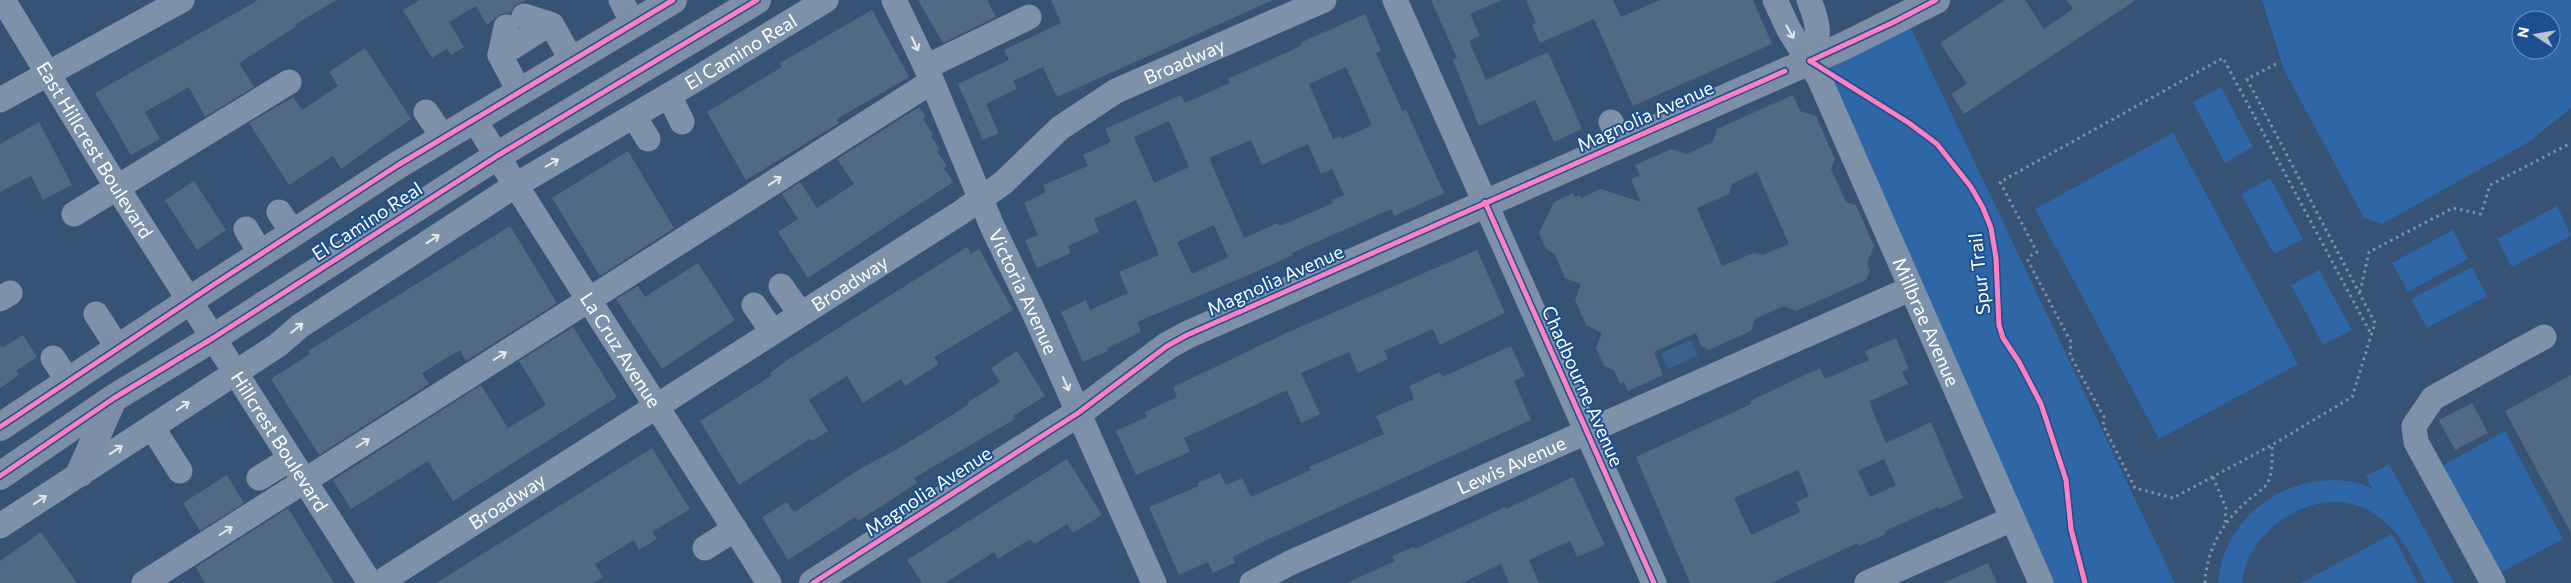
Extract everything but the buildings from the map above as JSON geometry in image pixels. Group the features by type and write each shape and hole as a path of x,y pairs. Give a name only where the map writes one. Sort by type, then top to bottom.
{"main road":[{"name":"El Camino Real","path":"0,427 261,254 286,222 443,137 673,0"},
{"name":"El Camino Real","path":"0,476 114,398 213,338 497,156 757,0"},
{"name":"Magnolia Avenue","path":"813,583 1078,413 1168,346 1187,335 1485,202 1616,132 1810,61 1900,20 1936,0"},
{"path":"80,474 114,398"}],"street":[{"name":"East Hillcrest Boulevard","path":"3,0 118,189 189,300"},
{"path":"0,100 48,76 182,0"},
{"path":"621,0 633,24"},
{"name":"El Camino Real","path":"0,526 278,345 300,326 516,184 669,96 826,0"},
{"name":"Victoria Avenue","path":"894,0 928,74 980,198 1154,583"},
{"name":"Broadway","path":"379,583 1003,183 1060,128 1116,92 1324,0"},
{"name":"Chadbourne Avenue","path":"1395,0 1654,583"},
{"name":"Millbrae Avenue","path":"1775,0 1789,30 1810,61 1821,82 2041,583"},
{"path":"1809,0 1815,15 1818,38 1810,61"},
{"path":"144,583 733,208 928,74 1029,17"},
{"path":"500,55 515,21 549,24"},
{"path":"500,55 549,24"},
{"path":"549,24 572,61"},
{"path":"500,55 519,91"},
{"path":"74,214 118,189 289,82"},
{"path":"669,96 682,122"},
{"path":"426,112 443,137"},
{"path":"634,116 648,139"},
{"name":"La Cruz Avenue","path":"473,118 769,583"},
{"path":"246,229 261,254"},
{"path":"781,286 800,313"},
{"name":"Lewis Avenue","path":"1252,583 1290,563 1910,288"},
{"name":"Hillcrest Boulevard","path":"189,300 370,583"},
{"path":"754,305 772,331"},
{"path":"96,314 118,348"},
{"path":"2493,583 2416,442 2414,426 2433,398 2544,337"},
{"path":"53,358 68,381"},
{"path":"152,427 180,471"},
{"path":"259,478 290,459"},
{"path":"1866,583 2012,519"},
{"path":"706,548 735,529"}],"path":[{"path":"2276,64 2248,79 2375,323 2352,397 2272,444 2173,498 2135,488 2103,425 2104,417 2070,355 2071,342 2028,261 2029,257 2037,252 2000,182 2223,58 2371,334"},
{"path":"2359,293 2369,252 2454,208 2481,214 2490,185 2571,143"},
{"path":"2205,583 2209,558 2225,523 2237,510 2264,488 2269,480 2272,444"},
{"path":"2213,477 2226,508 2225,523"}],"shaded area":[{"path":"2262,0 2571,0 2571,108 2529,142 2382,224 2364,218 2284,70"},
{"path":"1905,16 2175,583 2041,583 1810,61"},
{"path":"2221,87 2253,147 2225,163 2193,102"},
{"path":"2173,133 2298,364 2159,439 2035,209"},
{"path":"2270,178 2303,239 2274,254 2241,194"},
{"path":"2557,206 2571,236 2512,267 2497,239"},
{"path":"2453,230 2468,259 2408,292 2392,263"},
{"path":"2472,267 2487,296 2427,328 2411,299"},
{"path":"2319,270 2352,330 2323,345 2291,285"},
{"path":"1691,340 1698,356 1668,369 1661,353"},
{"path":"2505,431 2563,539 2498,574 2440,467"},
{"path":"2389,464 2454,583 2426,583 2403,543 2381,519 2371,512 2351,504 2330,502 2309,506 2289,515 2272,528 2257,544 2247,563 2242,583 2218,583 2222,561 2230,541 2256,508 2274,496 2294,487 2315,481 2351,481 2373,490 2366,476"},
{"path":"2392,534 2418,583 2301,583"}],"cycle path":[{"path":"0,427 398,165 673,0"},
{"path":"0,476 114,398 213,338 497,156 757,0"},
{"path":"1810,61 1894,22 1936,0"},
{"name":"Spur Trail","path":"1810,61 1909,123 1937,144 1971,187 1983,208 1991,228 1996,258 1999,325 2003,338 2019,362 2041,404 2066,480 2071,529 2085,583"},
{"path":"813,583 1078,413 1167,346 1187,335 1785,71"},
{"path":"1485,202 1654,583"}]}
